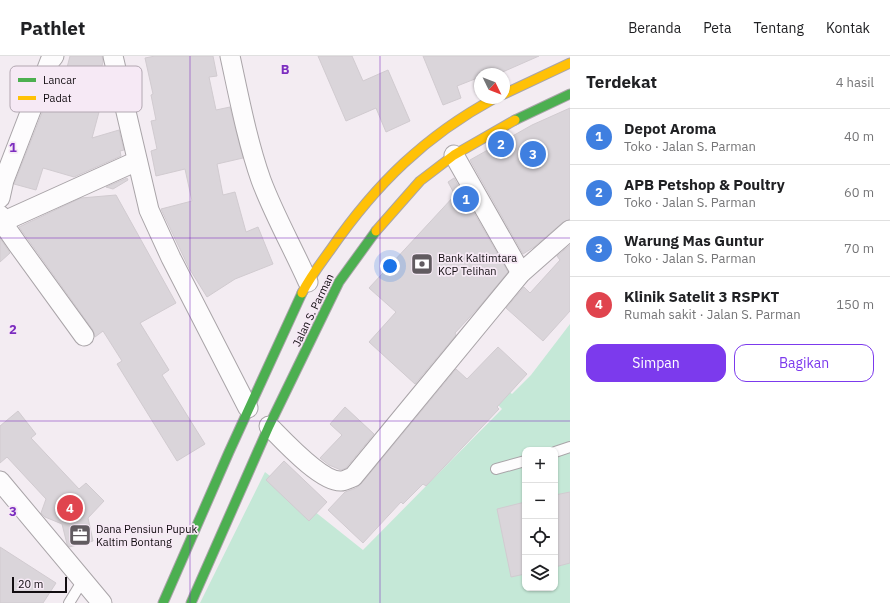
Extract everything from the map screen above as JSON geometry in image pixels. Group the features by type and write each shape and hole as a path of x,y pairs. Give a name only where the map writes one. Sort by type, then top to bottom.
{"main road":[{"path":"510,91 570,63"},
{"name":"Jalan S. Parman","path":"191,603 269,426 339,282 378,228 420,181 454,155 526,114 570,94"},
{"name":"Jalan S. Parman","path":"163,603 248,408 281,342 308,282 352,218 387,179 421,147 454,121 484,104"}],"street":[{"path":"48,66 54,56"},
{"path":"113,56 115,66"},
{"path":"230,56 248,135 262,180 277,218 308,282"},
{"path":"0,198 4,180 30,112"},
{"path":"126,112 150,210 171,258 248,408"},
{"path":"454,155 521,273"},
{"path":"84,336 1,218 137,161"},
{"path":"269,426 327,478 342,481 353,477 404,413 521,273 570,230"},
{"path":"2,488 102,603"}],"lane":[{"path":"558,451 570,447"},
{"path":"496,469 522,462"},
{"path":"69,603 83,580"}],"green space":[{"path":"570,324 570,603 200,603 265,472 363,550 502,409 485,392 496,380 512,394 531,375"}],"building":[{"path":"70,56 102,56 102,66 67,66"},
{"path":"155,56 213,56 217,76 209,77 216,110 230,107 243,158 217,164 223,195 235,192 246,232 258,227 273,264 235,279 207,297 189,268 161,209 192,201 185,169 156,176 151,151 157,149 151,121 156,120 151,95 153,94 145,58"},
{"path":"318,56 352,56 363,81 388,70 410,121 386,132 376,108 346,121"},
{"path":"423,56 539,56 510,69 474,68 474,79 457,86 461,98 443,105"},
{"path":"570,108 570,219 563,222 534,247 523,254 470,160 532,125"},
{"path":"42,112 99,112 92,138 119,130 124,150 120,151 121,156 74,177 43,168 36,190 14,184"},
{"path":"127,178 128,180 113,189 106,187"},
{"path":"454,178 508,272 455,333 456,335 415,384 369,342 396,312 369,288 455,195 448,182"},
{"path":"116,195 176,303 140,323 169,370 162,375 205,444 177,461 117,364 122,361 103,331 95,337 93,330 19,227 81,198"},
{"path":"0,238 10,253 0,262"},
{"path":"570,245 570,311 543,341 506,308 524,287 530,293 560,260 557,256"},
{"path":"498,347 527,374 497,407 499,409 426,486 423,484 403,504 401,502 363,543 328,510 345,492 356,488 361,484 456,369 467,379"},
{"path":"345,407 374,434 346,468 341,470 329,465 320,458 342,435 330,424"},
{"path":"18,411 36,434 31,438 79,489 86,483 104,501 88,518 93,541 69,547 62,524 45,517 41,513 46,499 7,457 0,463 0,426"},
{"path":"284,461 327,502 309,521 266,480"},
{"path":"570,492 570,563 558,566 558,519 558,494"},
{"path":"522,503 522,575 511,577 497,509"},
{"path":"0,547 56,583 43,603 0,603"}],"traffic: fast":[{"path":"515,120 570,94"},
{"path":"191,603 269,426 339,282 376,231"},
{"path":"163,603 229,452 302,293"}],"traffic: slow":[{"path":"510,91 570,63"},
{"path":"302,293 308,281 348,225 384,183 424,145 446,128 485,104"},
{"path":"376,231 420,181 454,155 515,120"}],"place":[{"name":"APB Petshop & Poultry","path":"501,144"},
{"name":"Warung Mas Guntur","path":"533,154"},
{"name":"Depot Aroma","path":"466,199"},
{"name":"Bank Kaltimtara KCP Telihan","path":"422,264"},
{"name":"Klinik Satelit 3 RSPKT","path":"70,508"},
{"name":"Dana Pensiun Pupuk Kaltim Bontang","path":"80,535"}]}
